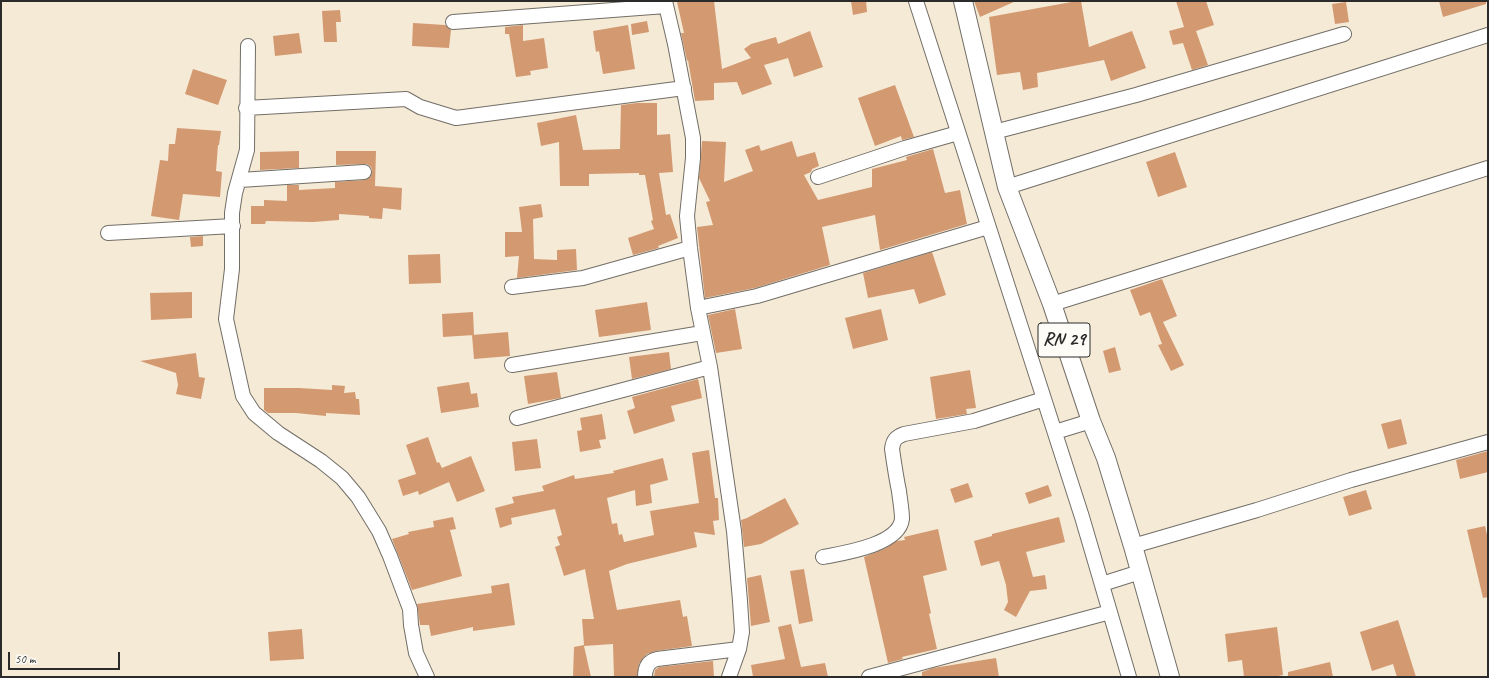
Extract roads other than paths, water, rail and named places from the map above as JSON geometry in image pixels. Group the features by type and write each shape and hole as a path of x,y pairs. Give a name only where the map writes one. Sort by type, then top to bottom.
{"main road":[{"name":"RN 29","path":"963,1 1007,187 1052,304 1106,458 1133,546 1170,677"}],"street":[{"path":"916,1 1044,399 1102,584 1129,677"},
{"path":"453,22 666,4 689,111 693,138 693,158 687,216 690,248 702,333 710,367 734,531 742,632 739,649 729,677"},
{"path":"994,132 1136,95 1344,34"},
{"path":"1007,187 1488,35"},
{"path":"248,46 246,108 248,129 246,150 232,213 232,269 226,319 243,396 254,413 278,433 321,460 342,478 358,497 379,531 390,556 410,609 410,626 416,653 427,677"},
{"path":"246,108 406,99 420,107 456,118 684,88"},
{"path":"818,177 904,148 958,133"},
{"path":"1052,304 1488,168"},
{"path":"240,180 364,172"},
{"path":"108,233 233,226"},
{"path":"698,308 757,296 988,227"},
{"path":"512,287 583,278 690,248"},
{"path":"512,365 702,333"},
{"path":"517,418 710,367"},
{"path":"823,557 862,549 886,538 897,530 902,520 892,449 893,442 897,437 904,434 974,421 1044,399"},
{"path":"1054,432 1092,421"},
{"path":"1133,546 1257,510 1351,480 1488,442"},
{"path":"1102,584 1140,572"},
{"path":"869,677 1110,612"},
{"path":"645,677 645,672 652,660 739,649"}]}
